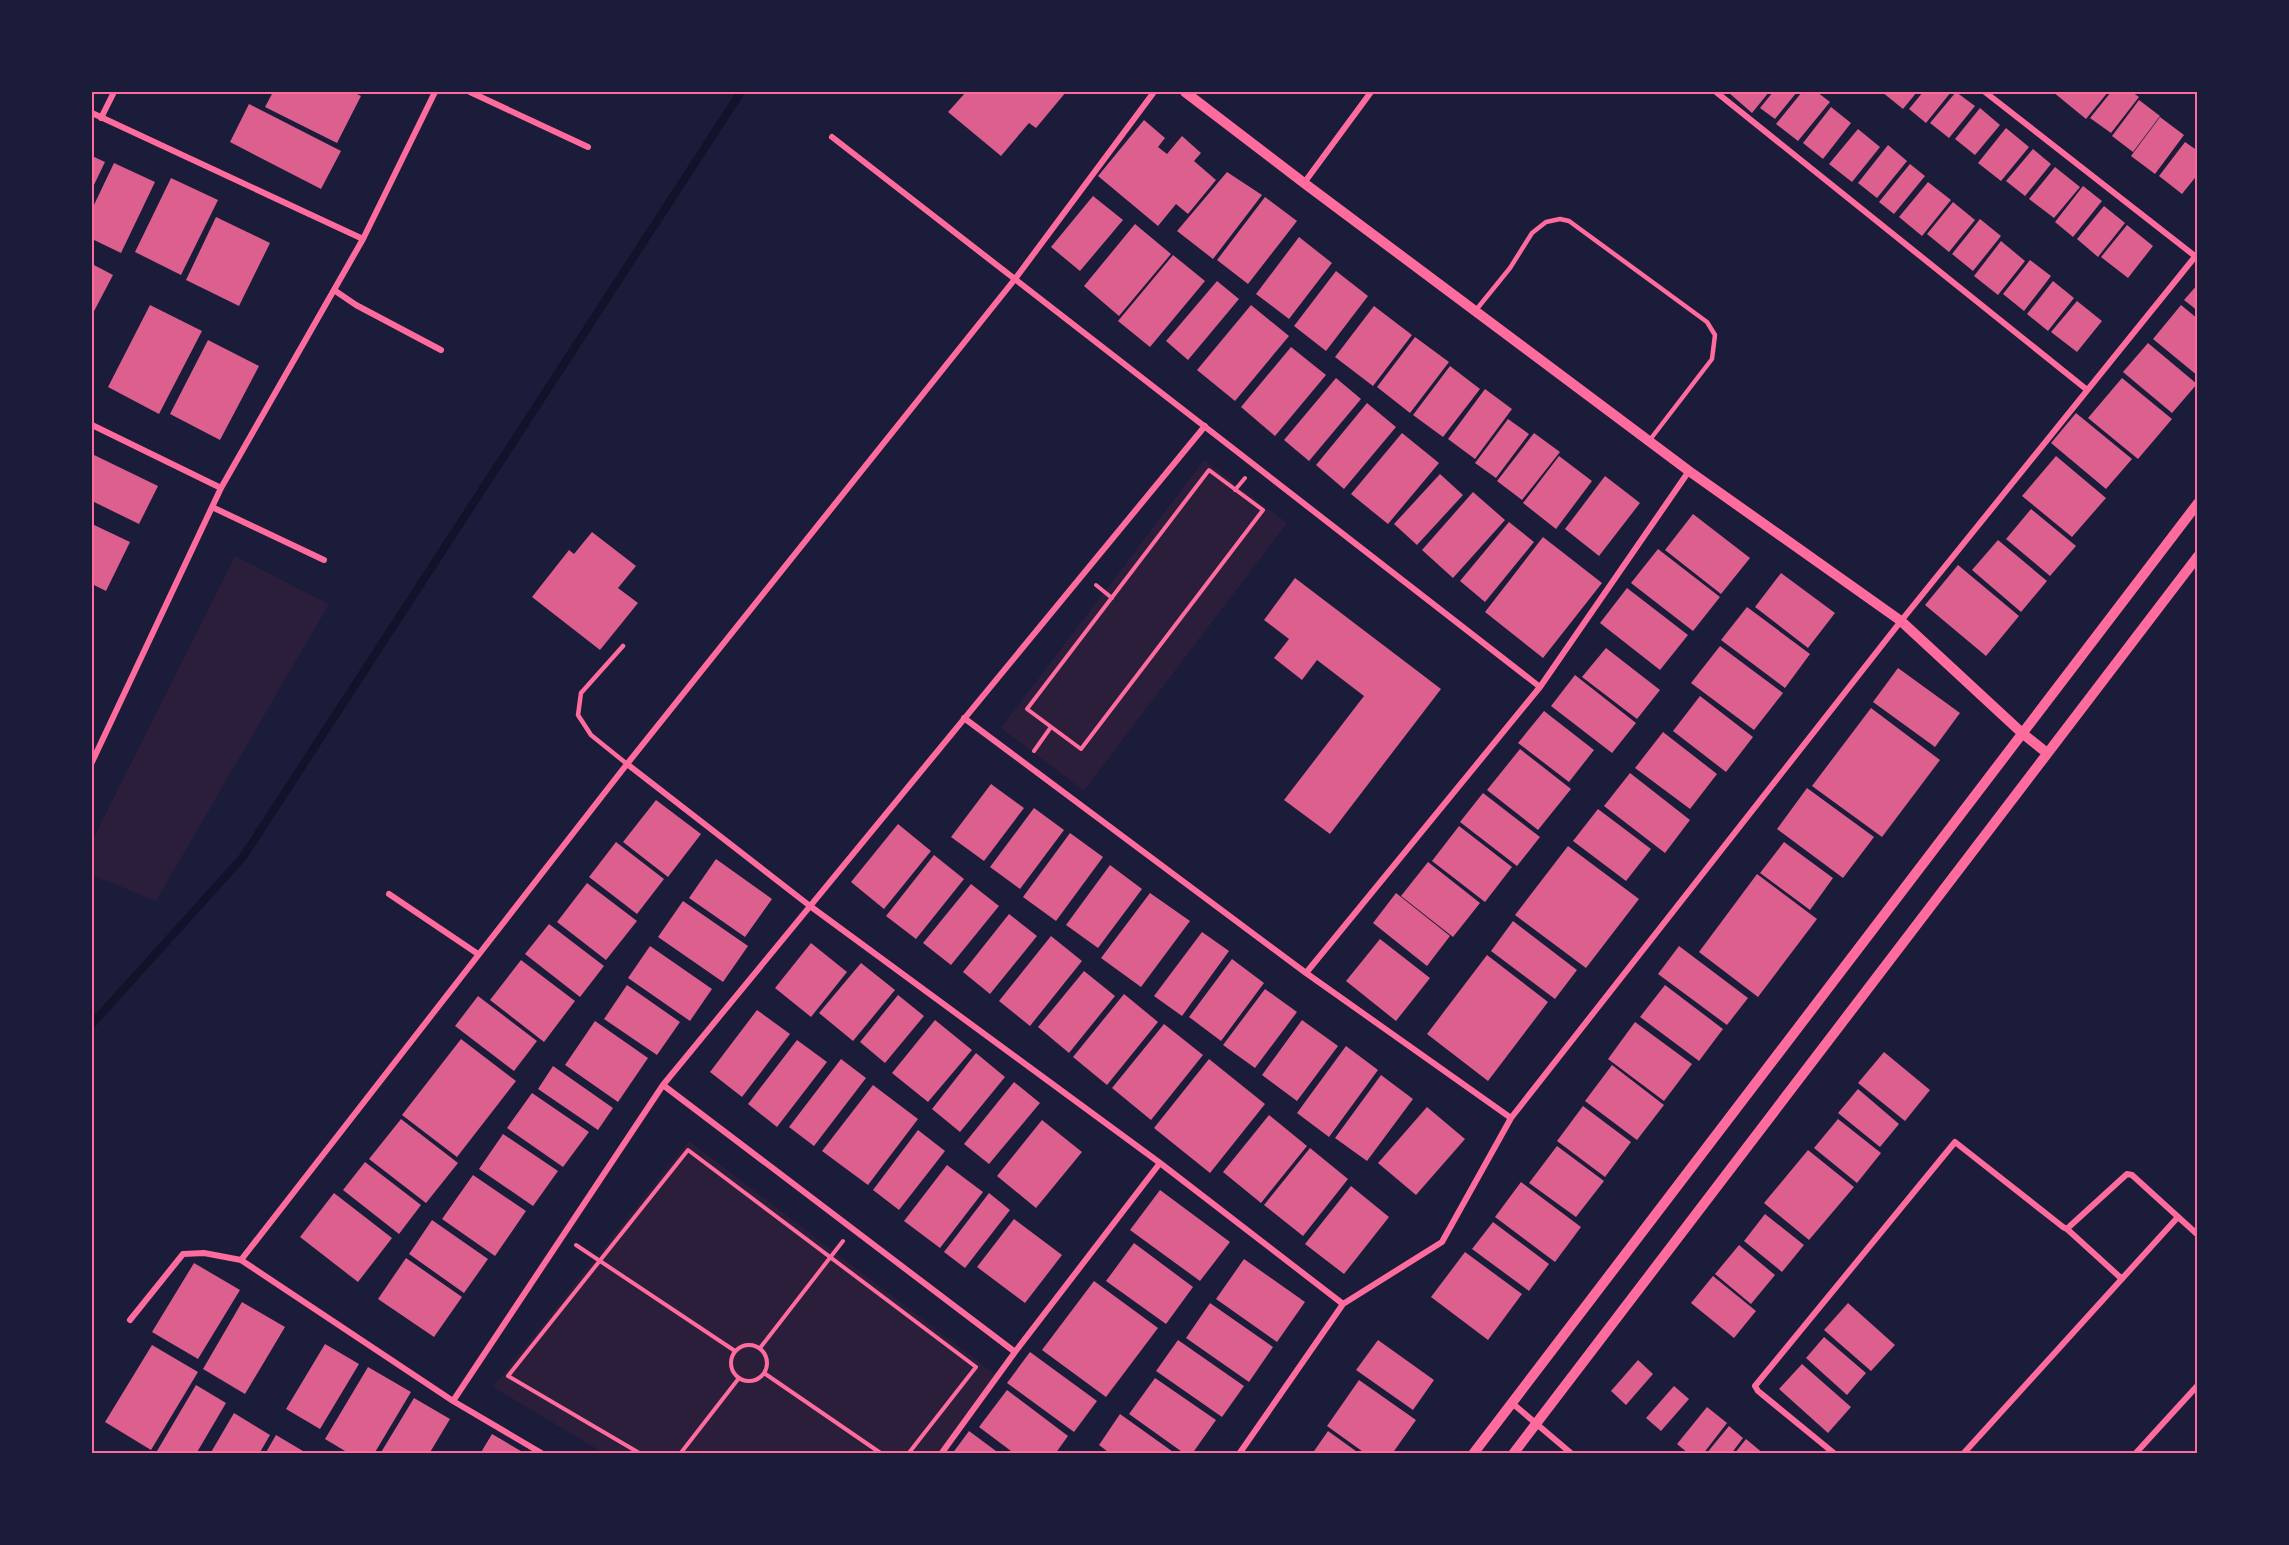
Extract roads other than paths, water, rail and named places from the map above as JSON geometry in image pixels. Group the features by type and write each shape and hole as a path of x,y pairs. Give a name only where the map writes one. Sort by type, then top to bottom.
{"street":[{"path":"101,118 114,92"},
{"path":"92,762 221,488 363,239 435,92"},
{"path":"470,92 588,147"},
{"path":"241,1260 627,764 1015,279 1154,92"},
{"path":"1185,92 1689,471 1901,621 2022,733 2047,753"},
{"path":"1304,183 1371,92"},
{"path":"1716,92 2086,389"},
{"path":"1239,1454 1343,1304 1442,1242 1511,1118 1901,621 2196,254 1985,92"},
{"path":"92,113 363,239"},
{"path":"832,137 1540,687"},
{"path":"334,290 441,350"},
{"path":"92,425 221,488"},
{"path":"453,1401 663,1085 1205,426"},
{"path":"1306,973 1540,687 1689,471"},
{"path":"1473,1454 2198,503"},
{"path":"212,507 324,560"},
{"path":"1513,1454 2198,556"},
{"path":"964,718 1306,973 1511,1118"},
{"path":"627,764 810,906 1161,1163 1343,1304"},
{"path":"389,894 478,954"},
{"path":"663,1085 1016,1352"},
{"path":"1834,1454 1758,1391 1755,1386 1955,1142 2067,1229 2122,1279"},
{"path":"941,1454 1161,1163"},
{"path":"2067,1229 2127,1174 2132,1175 2198,1235"},
{"path":"1963,1454 2178,1217"},
{"path":"130,1320 183,1254 204,1253 241,1260 453,1401 543,1454"},
{"path":"2135,1454 2198,1385"},
{"path":"1512,1403 1572,1454"}],"lane":[{"path":"1475,311 1510,268 1532,233 1546,222 1560,219 1569,221 1707,321 1715,335 1712,359 1649,441"},
{"path":"622,646 581,693 578,715 591,735 627,764"}],"waterway":[{"path":"92,1024 243,857 741,92"}]}
